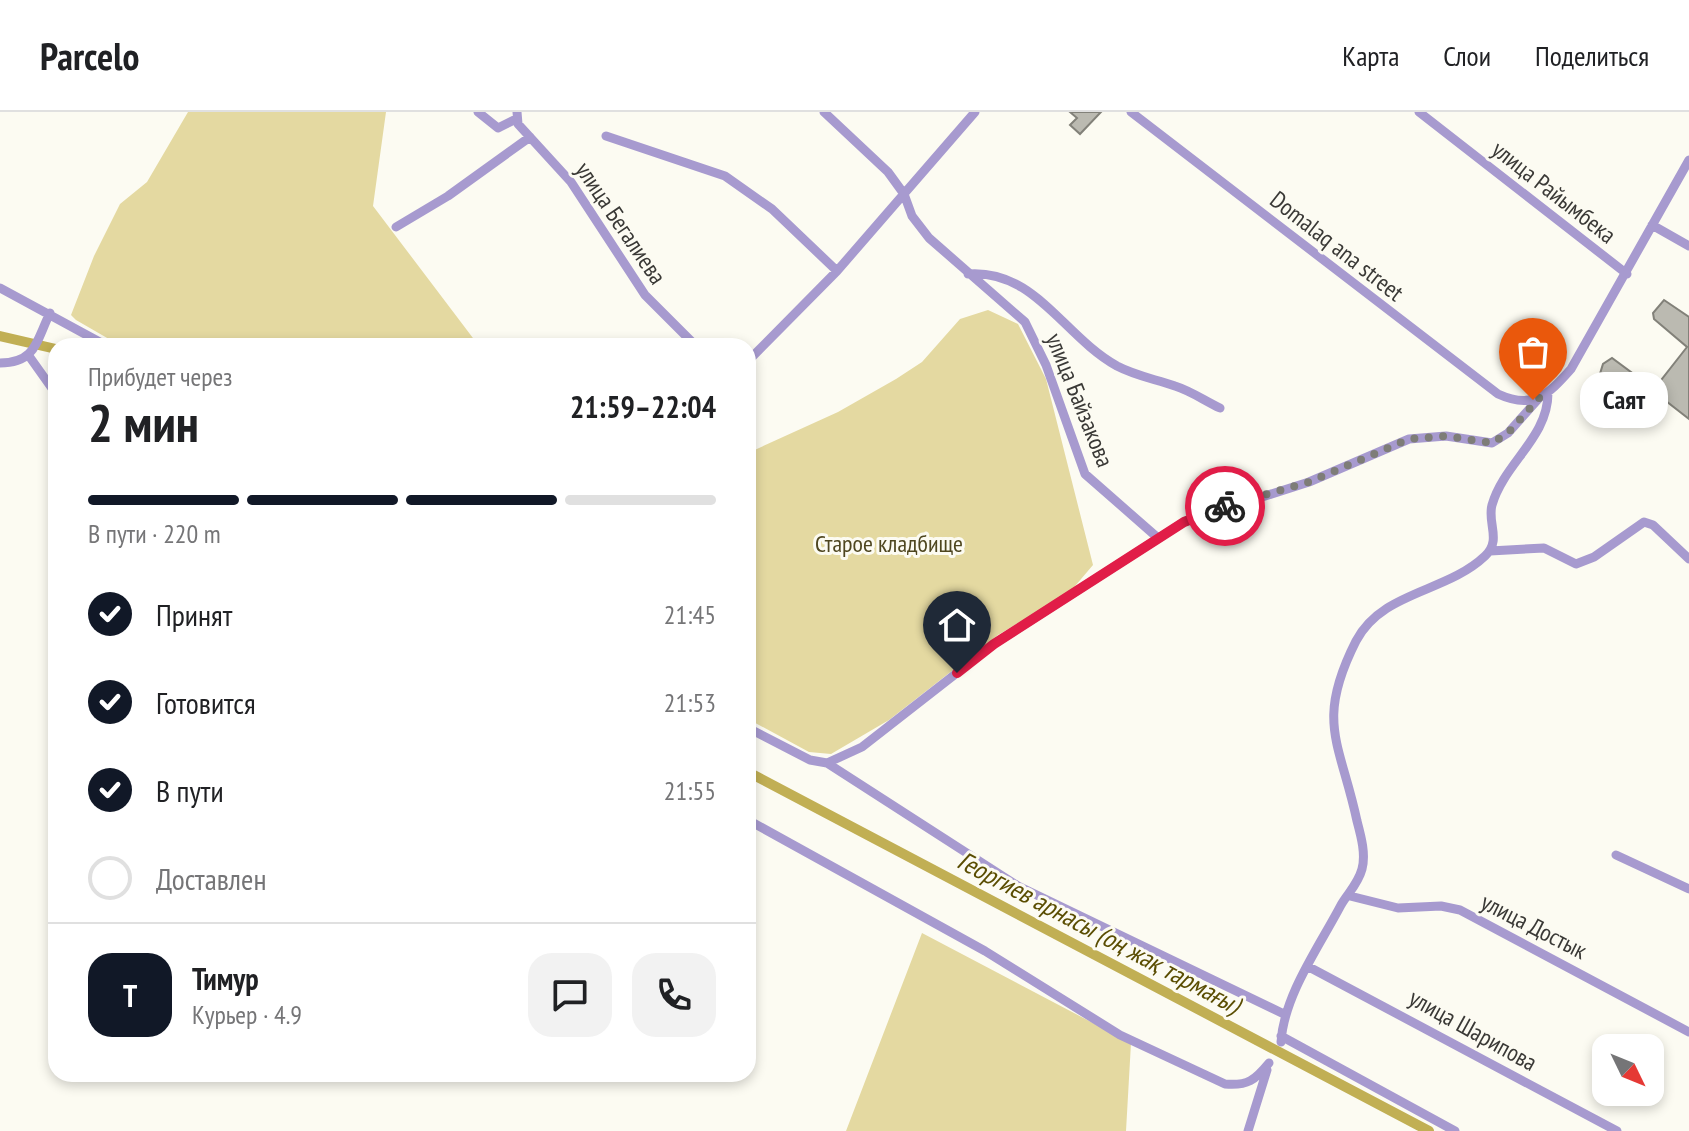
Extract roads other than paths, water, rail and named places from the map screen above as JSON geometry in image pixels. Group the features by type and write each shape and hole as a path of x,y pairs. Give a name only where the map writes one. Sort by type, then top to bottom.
{"street":[{"name":"улица Бегалиева","path":"478,112 498,128 516,115 530,137 571,182 645,295 688,338"},
{"path":"824,112 888,172 904,194"},
{"path":"756,353 837,271 975,112"},
{"name":"Domalaq ana street","path":"1131,112 1486,386 1498,394 1523,402 1544,395"},
{"name":"улица Райымбека","path":"1419,112 1627,274"},
{"name":"улица Бегалиева","path":"606,136 725,176 772,209 837,271"},
{"path":"396,227 448,196 530,137"},
{"path":"827,763 862,747 994,644 1184,522 1309,482 1409,439 1446,436 1492,443 1508,433 1571,369 1688,162"},
{"name":"улица Байзакова","path":"904,194 912,216 968,274 1012,310 1035,340 1085,474 1158,538"},
{"path":"1652,225 1687,244"},
{"name":"улица Байзакова","path":"968,274 1008,277 1021,284 1070,332 1114,365 1184,389 1220,408"},
{"path":"0,288 93,338"},
{"path":"0,363 17,363 33,348 50,313"},
{"path":"33,348 48,378"},
{"path":"1490,551 1495,534 1491,506 1539,430 1548,408 1544,395"},
{"path":"1455,1131 1281,1039 1284,1014 1362,870 1363,855 1349,783 1336,752 1331,718 1349,657 1363,629 1388,606 1452,578 1490,551 1544,548 1567,561 1583,563 1644,522 1653,525 1689,559"},
{"path":"756,732 810,760 827,763 1018,886 1284,1014"},
{"path":"756,824 974,945 1120,1035 1225,1084 1244,1086 1255,1080 1269,1063 1248,1131"},
{"path":"1616,855 1689,889"},
{"name":"улица Достык","path":"1350,896 1390,907 1441,906 1460,910 1511,930 1689,1032"},
{"name":"улица Шарипова","path":"1309,967 1617,1131"}],"waterway":[{"name":"Георгиев арнасы (оң жақ тармағы)","path":"0,336 48,347"},
{"name":"Георгиев арнасы (оң жақ тармағы)","path":"756,776 1429,1131"}],"place":[{"name":"Саят","path":"1533,400"}],"park label":[{"name":"Старое кладбище","path":"889,543"}]}
